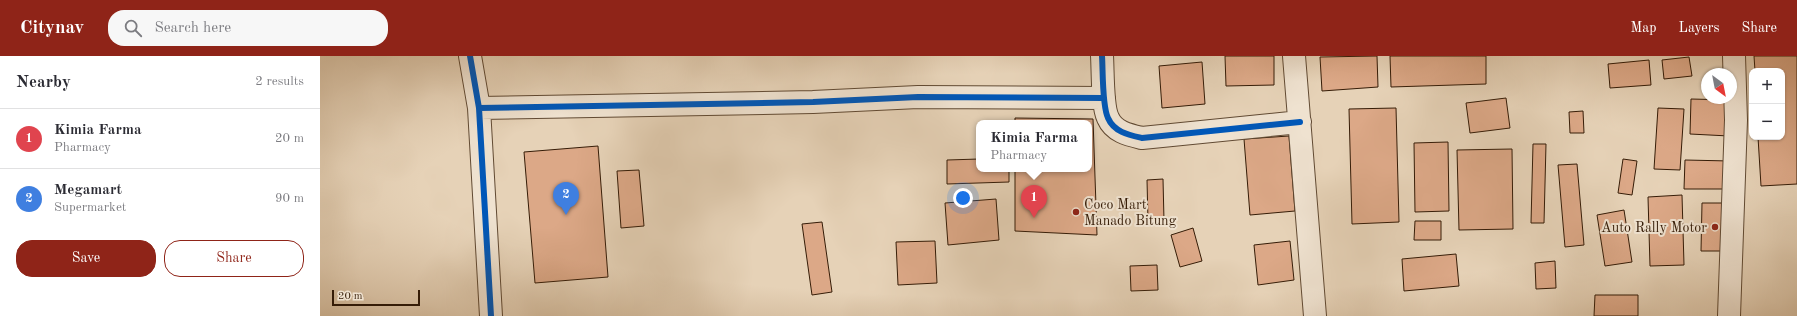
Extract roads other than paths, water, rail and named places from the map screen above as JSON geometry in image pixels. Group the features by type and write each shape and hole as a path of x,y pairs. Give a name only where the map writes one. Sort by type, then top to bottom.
{"street":[{"path":"470,56 480,108 491,316"},
{"path":"1102,56 1104,98 1108,119 1118,130 1126,134 1142,138 1300,122"},
{"path":"1294,56 1315,316"},
{"path":"1729,316 1736,120 1734,56"},
{"path":"480,108 805,103 918,97 1104,98"}],"place":[{"name":"Coco Mart Manado Bitung","path":"1076,212"},
{"name":"Megamart","path":"566,215"},
{"name":"Kimia Farma","path":"1034,218"},
{"name":"Auto Rally Motor","path":"1715,227"}]}
